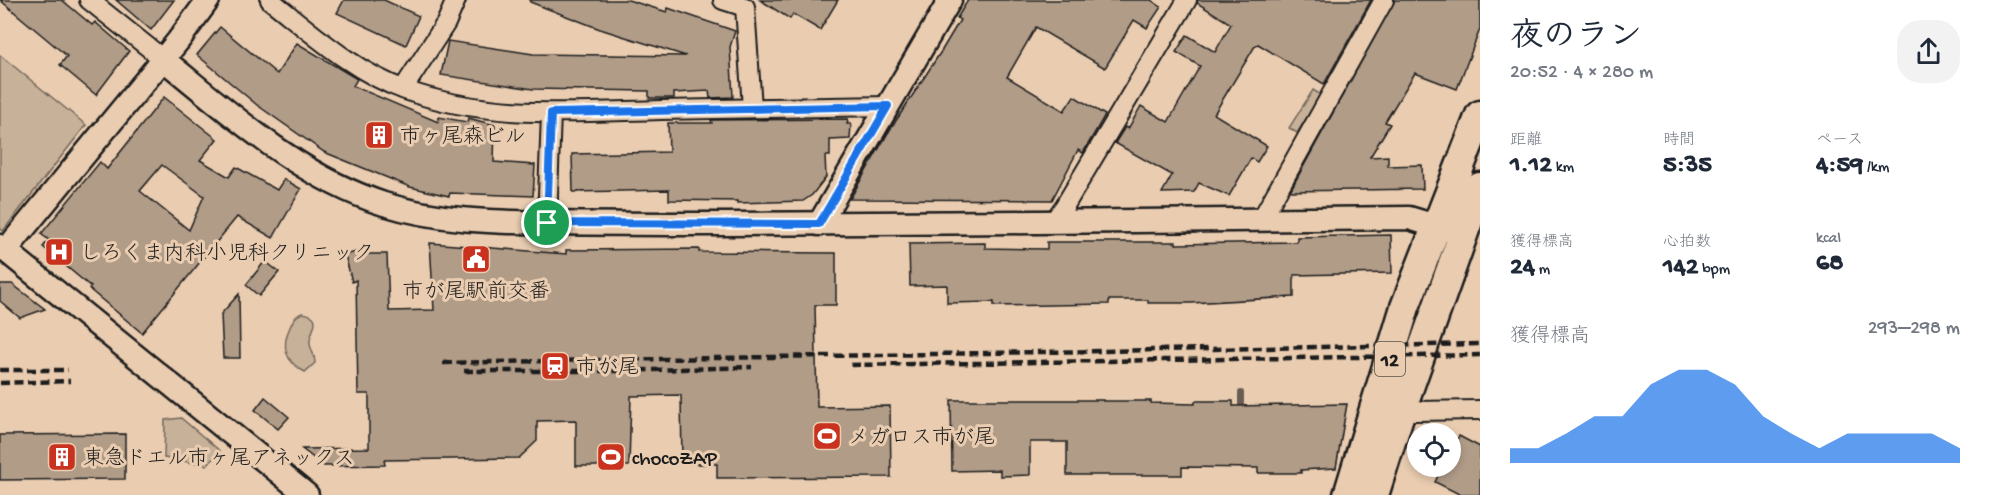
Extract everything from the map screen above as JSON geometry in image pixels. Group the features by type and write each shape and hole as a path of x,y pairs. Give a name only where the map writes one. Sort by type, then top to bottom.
{"main road":[{"name":"12","path":"1348,495 1405,307 1480,115"},
{"name":"12","path":"1374,495 1401,410 1480,187"}],"street":[{"path":"89,0 288,157 345,189 383,204 425,215 456,220 547,223 819,224 1409,218 1462,235"},
{"path":"208,0 163,59 2,251 307,495"},
{"path":"270,0 328,46 370,74 403,90 440,101 490,111 551,113 888,106"},
{"path":"403,90 446,23 456,0"},
{"path":"723,0 745,7 752,108"},
{"path":"819,224 950,0"},
{"path":"1053,222 1187,0"},
{"path":"1261,219 1384,0"},
{"path":"547,223 551,113"},
{"path":"1401,410 1480,410"}],"shaded area":[{"path":"0,55 86,125 3,231 0,228"},
{"path":"1313,90 1321,95 1297,133 1289,128"},
{"path":"302,313 314,317 315,321 310,344 315,363 305,372 289,358 286,347 287,334 292,322"},
{"path":"181,418 220,451 207,465 164,458 165,420"}],"building":[{"path":"0,0 62,0 92,25 95,22 129,51 96,95 60,65 67,56"},
{"path":"116,0 174,0 151,30"},
{"path":"344,0 384,0 419,16 406,45 337,13"},
{"path":"530,0 628,0 667,12 668,8 735,31 730,47 733,97 710,98 709,91 674,93 674,98 649,98 649,91 533,89 441,75 448,41 533,54 686,56 600,29 530,2"},
{"path":"760,0 838,0 820,30 793,14 790,19"},
{"path":"968,0 1151,0 1161,7 1147,28 1134,20 1105,68 1036,27 1007,77 1064,111 1074,96 1105,115 1083,153 1078,150 1052,200 850,199 888,133 960,20 957,18"},
{"path":"1198,0 1371,0 1324,84 1258,44 1255,46 1214,114 1267,146 1257,162 1251,158 1229,196 1199,183 1194,192 1162,193 1172,175 1115,143 1125,127 1128,129 1141,106 1168,122 1200,66 1176,52 1187,35 1215,52 1231,24 1197,3"},
{"path":"1395,0 1480,0 1480,29 1457,89 1415,73 1385,122 1390,124 1370,157 1388,156 1388,166 1422,165 1423,189 1290,191"},
{"path":"220,27 277,74 297,43 357,79 353,86 438,122 439,117 467,122 468,118 495,125 494,162 535,165 533,196 450,193 449,196 410,187 324,152 257,105 197,55"},
{"path":"164,97 217,139 200,160 229,177 236,167 277,190 284,179 301,189 273,238 237,217 142,333 43,247 49,240 41,234 100,162 107,169","holes":["162,165 204,196 189,230 140,191"]},
{"path":"848,119 847,124 851,124 850,139 830,140 830,156 825,156 826,177 812,195 803,201 737,203 737,201 669,200 669,190 573,192 572,154 669,152 668,123 712,123 711,120"},
{"path":"1391,235 1392,273 1294,275 1294,297 1191,303 1109,300 1109,304 994,306 994,302 947,303 947,285 910,286 909,244 985,243 985,248 1047,249 1047,242 1176,242 1176,244 1297,242 1297,237"},
{"path":"430,243 566,254 566,250 699,249 699,252 836,253 836,305 815,305 817,407 890,406 891,477 717,478 717,464 682,464 681,395 631,396 629,466 576,466 576,420 537,421 537,441 519,458 384,460 385,465 324,466 302,449 369,448 369,394 358,394 356,280 352,282 345,255 364,250 365,254 387,254 389,311 434,310"},
{"path":"265,261 279,272 259,296 246,285"},
{"path":"0,284 12,284 45,309 20,318 0,301"},
{"path":"239,294 240,358 223,358 221,314"},
{"path":"265,397 289,417 278,429 255,410"},
{"path":"951,400 1103,400 1195,404 1195,401 1233,401 1233,406 1347,404 1336,468 1301,470 1301,473 1258,473 1258,468 1182,467 1182,475 1067,475 1067,442 1030,442 1030,475 1000,476 1000,470 952,471"},
{"name":"東急ドエル市ヶ尾アネックス","path":"125,434 125,479 0,480 0,435"},
{"path":"1461,437 1480,447 1480,495 1461,495 1435,482 1438,477 1461,477"}],"waterway":[{"path":"1241,393 1241,413"}],"railway":[{"path":"443,363 1480,344"},
{"path":"851,365 1480,355"},
{"path":"464,371 615,371 752,367"},
{"path":"0,370 68,370"},
{"path":"0,383 70,381"}],"place":[{"name":"市ヶ尾森ビル","path":"379,135"},
{"name":"しろくま内科小児科クリニック","path":"59,252"},
{"name":"市が尾駅前交番","path":"476,259"},
{"name":"市が尾","path":"555,366"},
{"name":"メガロス市が尾","path":"827,436"},
{"name":"東急ドエル市ヶ尾アネックス","path":"62,457"},
{"name":"chocoZAP","path":"611,457"}],"route":[{"path":"888,106 819,224 547,223 551,113 888,106"}]}
